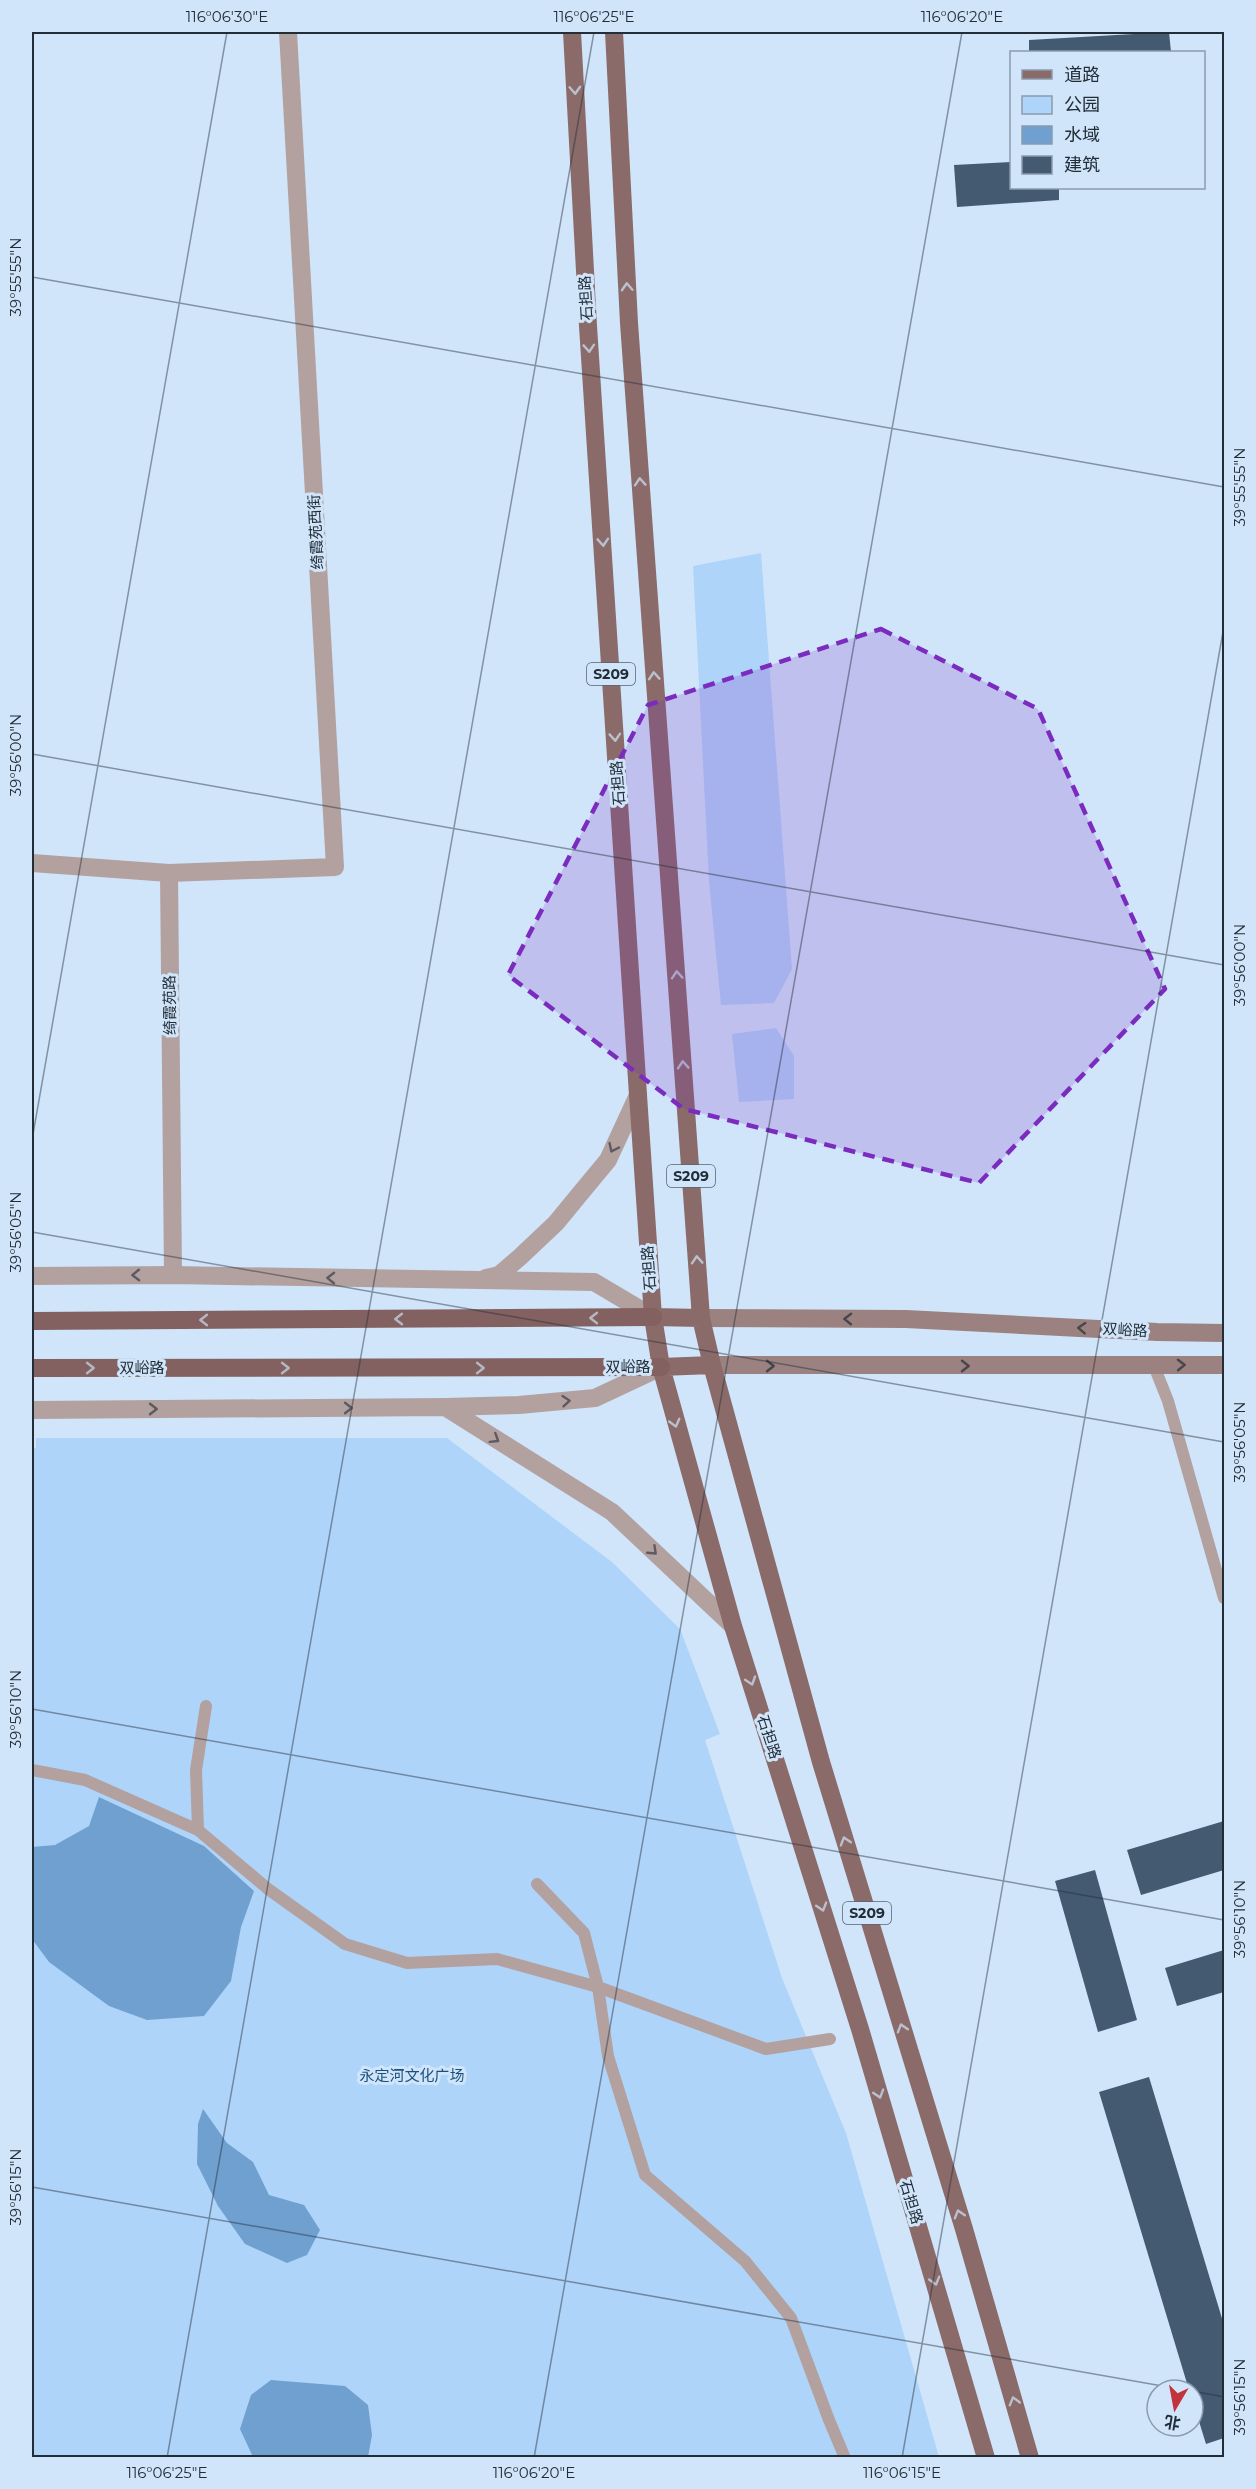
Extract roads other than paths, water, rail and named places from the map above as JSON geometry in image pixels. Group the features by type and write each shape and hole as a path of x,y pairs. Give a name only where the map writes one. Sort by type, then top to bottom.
{"highway":[{"path":"32,1320 653,1317"},
{"name":"双峪路","path":"32,1368 660,1367"}],"main road":[{"name":"石担路","path":"572,32 588,326 638,1095 653,1317 660,1367 733,1626 860,2029 986,2457"},
{"name":"S209","path":"614,32 630,334 701,1318 821,1762 964,2229 1030,2457"},
{"path":"653,1317 701,1318"},
{"name":"双峪路","path":"701,1318 906,1319 1157,1332 1224,1332"},
{"path":"660,1367 712,1365 1224,1365"}],"street":[{"name":"绮霞苑西街","path":"169,873 334,867 288,32"},
{"path":"32,863 169,873"},
{"name":"绮霞苑路","path":"169,873 173,1275"},
{"path":"473,1280 499,1275 556,1223 608,1160 638,1095"},
{"path":"32,1276 173,1275 594,1282 653,1317"},
{"name":"双峪路","path":"32,1410 445,1407 595,1398 660,1367"},
{"path":"445,1407 612,1512 733,1626"}],"lane":[{"path":"1154,1366 1168,1401 1224,1598"},
{"path":"198,1830 196,1770 206,1706"},
{"path":"32,1770 85,1780 198,1830 268,1889 345,1944 407,1963 497,1959 598,1987 766,2049 830,2039"},
{"path":"537,1884 584,1933 598,1987 608,2056 645,2175 745,2261 791,2318 845,2457"}],"water":[{"path":"99,1797 204,1846 254,1891 241,1927 231,1981 204,2016 147,2020 109,2006 49,1962 32,1939 32,1847 55,1845 89,1826"},
{"path":"203,2109 227,2143 253,2162 269,2195 304,2205 320,2230 307,2255 287,2263 245,2244 218,2206 197,2164 198,2124"},
{"path":"271,2380 345,2386 368,2405 372,2435 368,2457 253,2457 240,2429 251,2395"}],"park label":[{"name":"永定河文化广场","path":"412,2076"}]}
